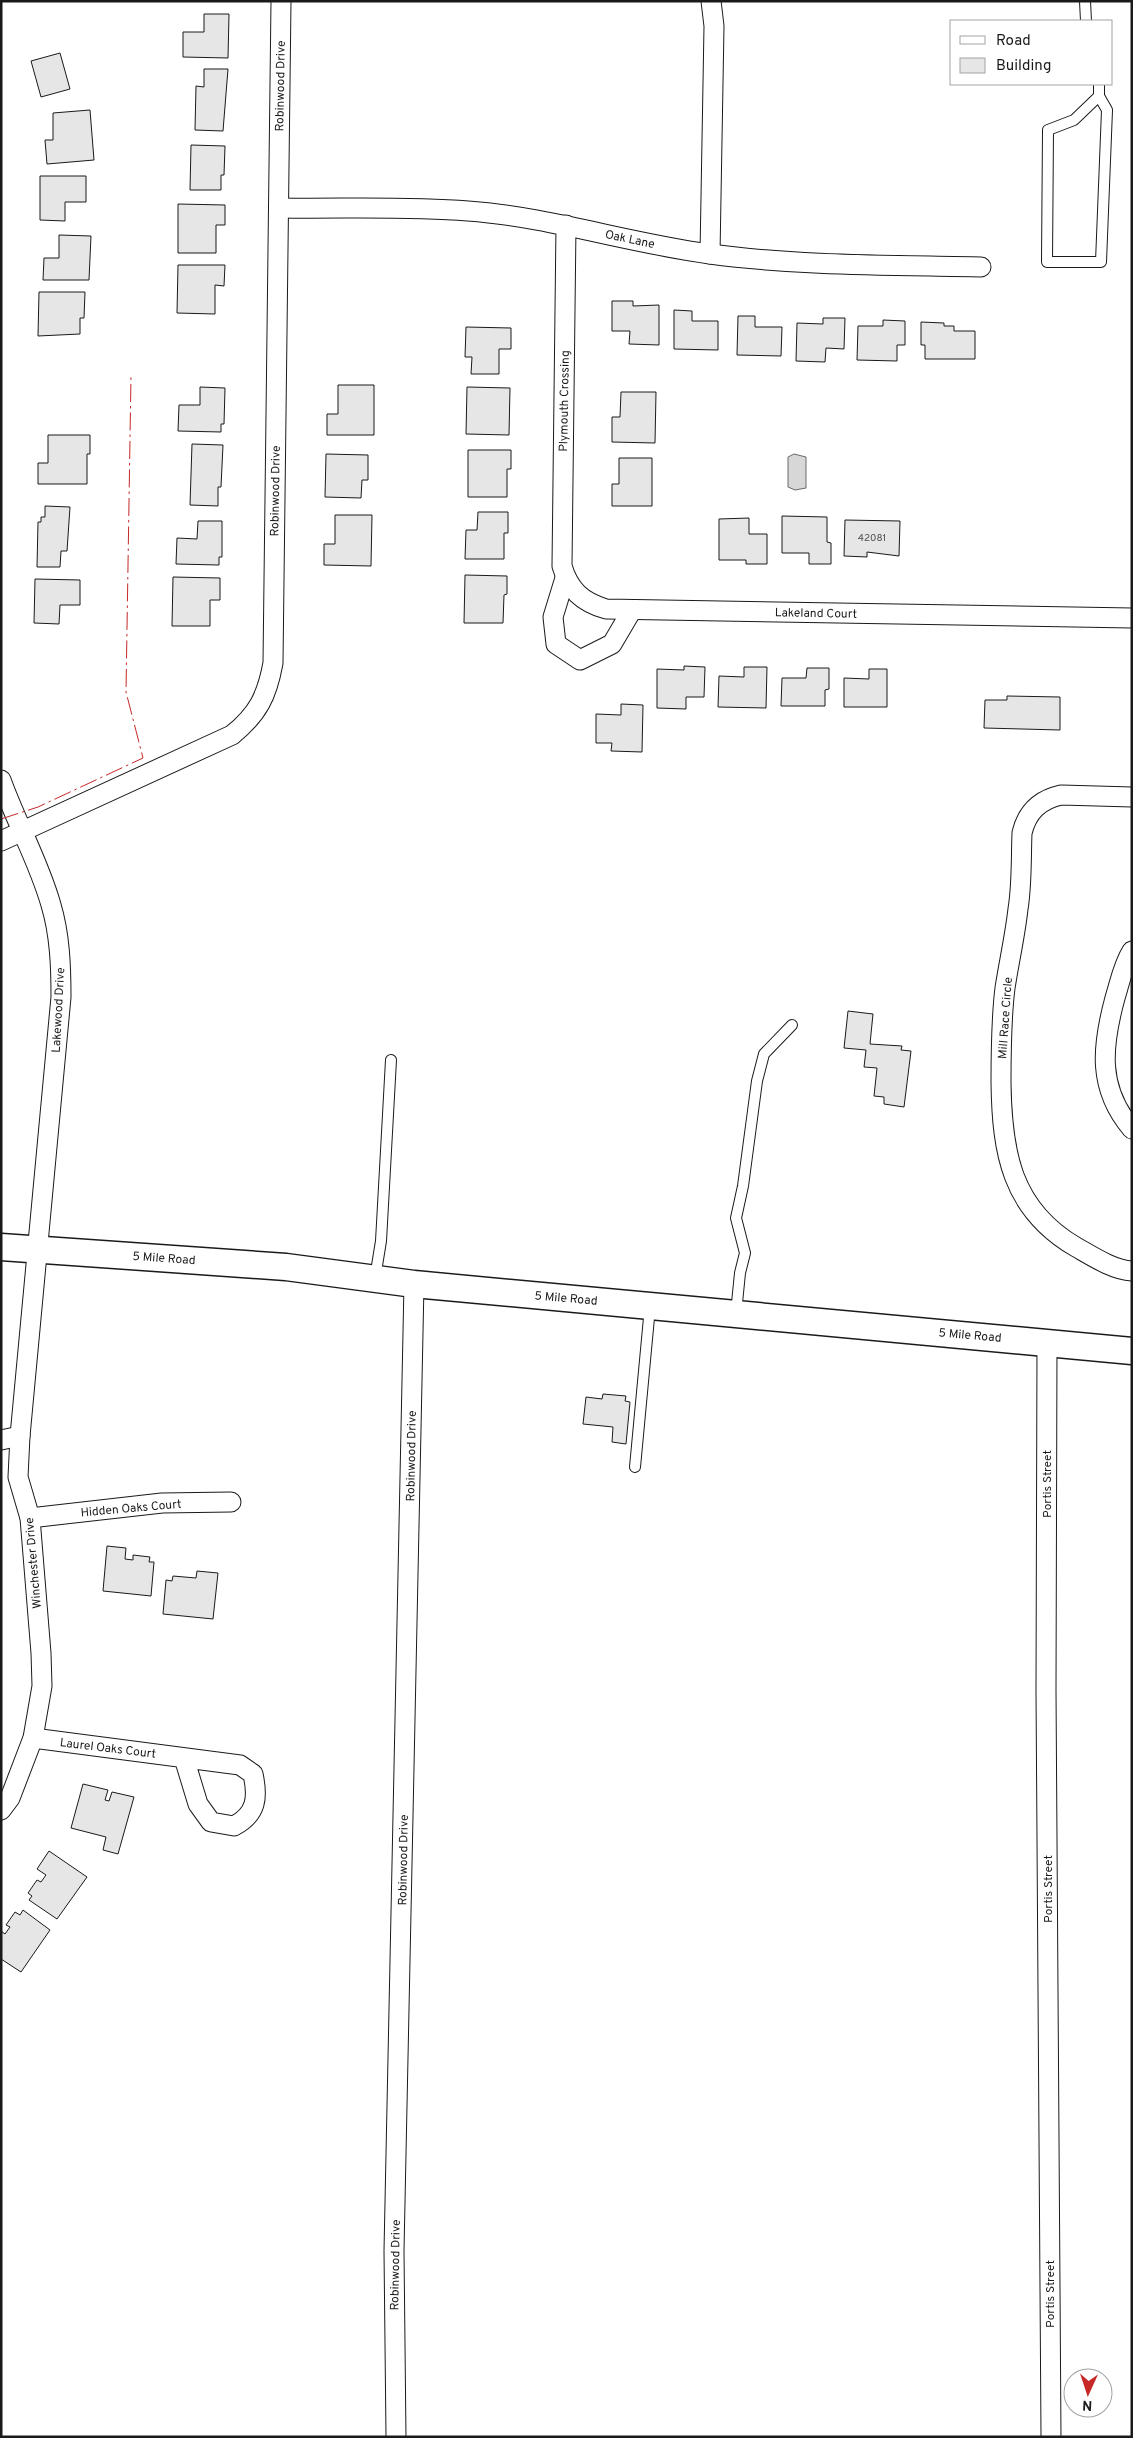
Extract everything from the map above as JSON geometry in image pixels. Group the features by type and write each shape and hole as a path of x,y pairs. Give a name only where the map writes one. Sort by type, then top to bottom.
{"street":[{"name":"Robinwood Drive","path":"1,842 232,735 248,722 262,702 269,684 273,663 281,1"},
{"path":"710,254 714,26 711,1"},
{"name":"Oak Lane","path":"279,208 467,211 518,216 648,244 710,254 845,264 981,266"},
{"name":"Plymouth Crossing","path":"566,225 562,566 565,578 553,617 556,644 580,660 612,644 632,610"},
{"path":"565,578 580,598 590,604 606,609 632,610"},
{"name":"Lakeland Court","path":"632,610 1132,618"},
{"name":"Lakewood Drive","path":"1,780 52,906 61,972 61,998 37,1251"},
{"name":"Mill Race Circle","path":"1132,797 1061,795 1052,797 1039,803 1024,822 1019,908 1005,989 1001,1045 1004,1141 1008,1159 1019,1187 1033,1208 1054,1230 1100,1260 1126,1270 1132,1270"},
{"path":"1132,951 1123,969 1106,1031 1104,1059 1114,1103 1132,1128"},
{"name":"5 Mile Road","path":"1,1247 286,1267 414,1284 1132,1351"},
{"name":"Winchester Drive","path":"1,1810 10,1798 32,1738 41,1702 42,1653 30,1518 18,1476 37,1251"},
{"name":"Robinwood Drive","path":"396,2437 394,2251 414,1284"},
{"name":"Portis Street","path":"1047,1342 1046,1701 1051,2437"},
{"path":"1,1440 20,1436"},
{"name":"Hidden Oaks Court","path":"30,1518 162,1503 231,1502"},
{"name":"Laurel Oaks Court","path":"32,1738 184,1758"}],"lane":[{"path":"1085,1 1086,20"},
{"path":"1099,96 1074,120 1048,130 1047,262 1101,262 1107,110 1099,96 1100,85"},
{"path":"736,1314 740,1273 745,1253 736,1218 743,1186 757,1081 764,1054 792,1025"},
{"path":"374,1279 381,1241 391,1060"},
{"path":"635,1467 650,1306"}],"shaded area":[{"path":"794,454 806,457 806,488 795,490 788,487 788,457"}],"building":[{"path":"204,14 229,14 228,58 183,57 183,32 204,32"},
{"path":"60,53 70,89 41,97 31,61"},
{"path":"204,69 228,69 223,131 195,130 196,86 204,87"},
{"path":"90,110 94,160 47,164 45,140 53,140 53,113"},
{"path":"191,145 225,146 224,175 221,175 221,190 190,190"},
{"path":"40,176 86,176 86,202 65,202 65,221 40,220"},
{"path":"178,204 225,205 225,225 216,225 216,253 178,253"},
{"path":"59,235 91,236 89,280 43,280 44,258 59,258"},
{"path":"178,265 225,265 224,286 215,285 215,314 177,313"},
{"path":"39,292 85,292 84,318 80,318 80,334 38,336"},
{"path":"612,301 633,301 633,306 659,305 659,345 629,344 630,331 612,331"},
{"path":"674,310 692,311 692,321 718,321 718,350 674,349"},
{"path":"738,316 755,316 755,327 782,327 781,356 737,355"},
{"path":"823,318 845,318 844,349 826,348 825,362 796,361 797,323 823,324"},
{"path":"883,320 905,321 905,345 897,345 897,361 857,360 858,326 883,326"},
{"path":"921,322 944,323 944,326 954,326 954,331 975,331 975,359 925,359 925,345 921,345"},
{"path":"466,327 511,328 511,349 499,349 499,374 471,374 472,357 465,357"},
{"path":"338,385 374,385 374,435 327,435 327,414 338,414"},
{"path":"200,387 225,388 224,424 221,424 221,432 178,431 179,405 200,405"},
{"path":"467,387 510,388 509,435 466,434"},
{"path":"621,392 656,392 655,443 612,442 612,417 620,417"},
{"path":"48,435 90,435 90,454 87,454 87,484 38,484 38,463 48,463"},
{"path":"192,444 223,445 221,487 218,487 218,506 190,505"},
{"path":"468,450 511,450 511,469 507,469 507,497 468,497"},
{"path":"326,454 368,455 368,480 362,480 361,498 325,497"},
{"path":"619,458 652,458 652,506 612,506 612,484 619,484"},
{"path":"45,506 70,507 67,551 61,551 60,567 37,567 38,522 41,522 41,517 45,517"},
{"path":"478,512 508,512 508,533 504,533 504,559 465,559 466,530 477,530"},
{"path":"335,515 372,515 371,566 324,565 324,544 335,544"},
{"path":"782,516 827,517 827,542 831,543 831,564 809,564 809,553 782,553"},
{"path":"749,518 749,534 767,534 767,564 746,564 746,560 719,560 719,519"},
{"path":"845,520 900,521 899,556 867,552 867,557 844,556"},
{"path":"198,521 222,521 222,557 219,557 219,565 176,564 177,538 197,539"},
{"path":"465,575 507,576 507,594 504,595 503,623 464,623"},
{"path":"173,577 220,578 220,600 210,600 210,626 172,626"},
{"path":"35,579 80,580 80,605 60,605 59,624 34,623"},
{"path":"684,666 705,667 704,697 686,697 686,709 657,708 657,669 684,670"},
{"path":"744,667 767,667 766,708 718,707 719,676 744,677"},
{"path":"807,668 829,668 829,689 825,690 825,706 781,706 782,678 806,678"},
{"path":"869,669 887,669 887,707 844,707 844,678 869,679"},
{"path":"1007,696 1060,697 1060,730 984,728 985,700 1007,700"},
{"path":"621,704 643,705 642,752 611,751 612,743 596,743 596,714 621,715"},
{"path":"848,1011 873,1014 870,1044 902,1046 901,1050 911,1051 904,1107 884,1104 884,1097 874,1096 877,1068 864,1067 866,1050 844,1048"},
{"path":"603,1394 626,1396 625,1401 630,1402 626,1444 612,1442 613,1427 583,1424 586,1397 602,1399"},
{"path":"107,1546 126,1548 125,1559 133,1560 133,1555 150,1557 149,1562 154,1562 151,1596 103,1591"},
{"path":"197,1571 218,1573 213,1619 163,1614 166,1580 172,1581 173,1576 196,1578"},
{"path":"83,1784 108,1790 105,1800 109,1801 112,1792 134,1797 118,1854 103,1850 106,1837 71,1828"},
{"path":"49,1851 87,1877 57,1919 29,1900 32,1896 28,1893 37,1880 41,1882 46,1875 37,1869"},
{"path":"23,1910 50,1930 21,1972 1,1959 1,1931 5,1934 10,1927 6,1925 15,1912 20,1915"}],"power":[{"path":"1,819 38,807 143,758 126,692 131,376"}]}
